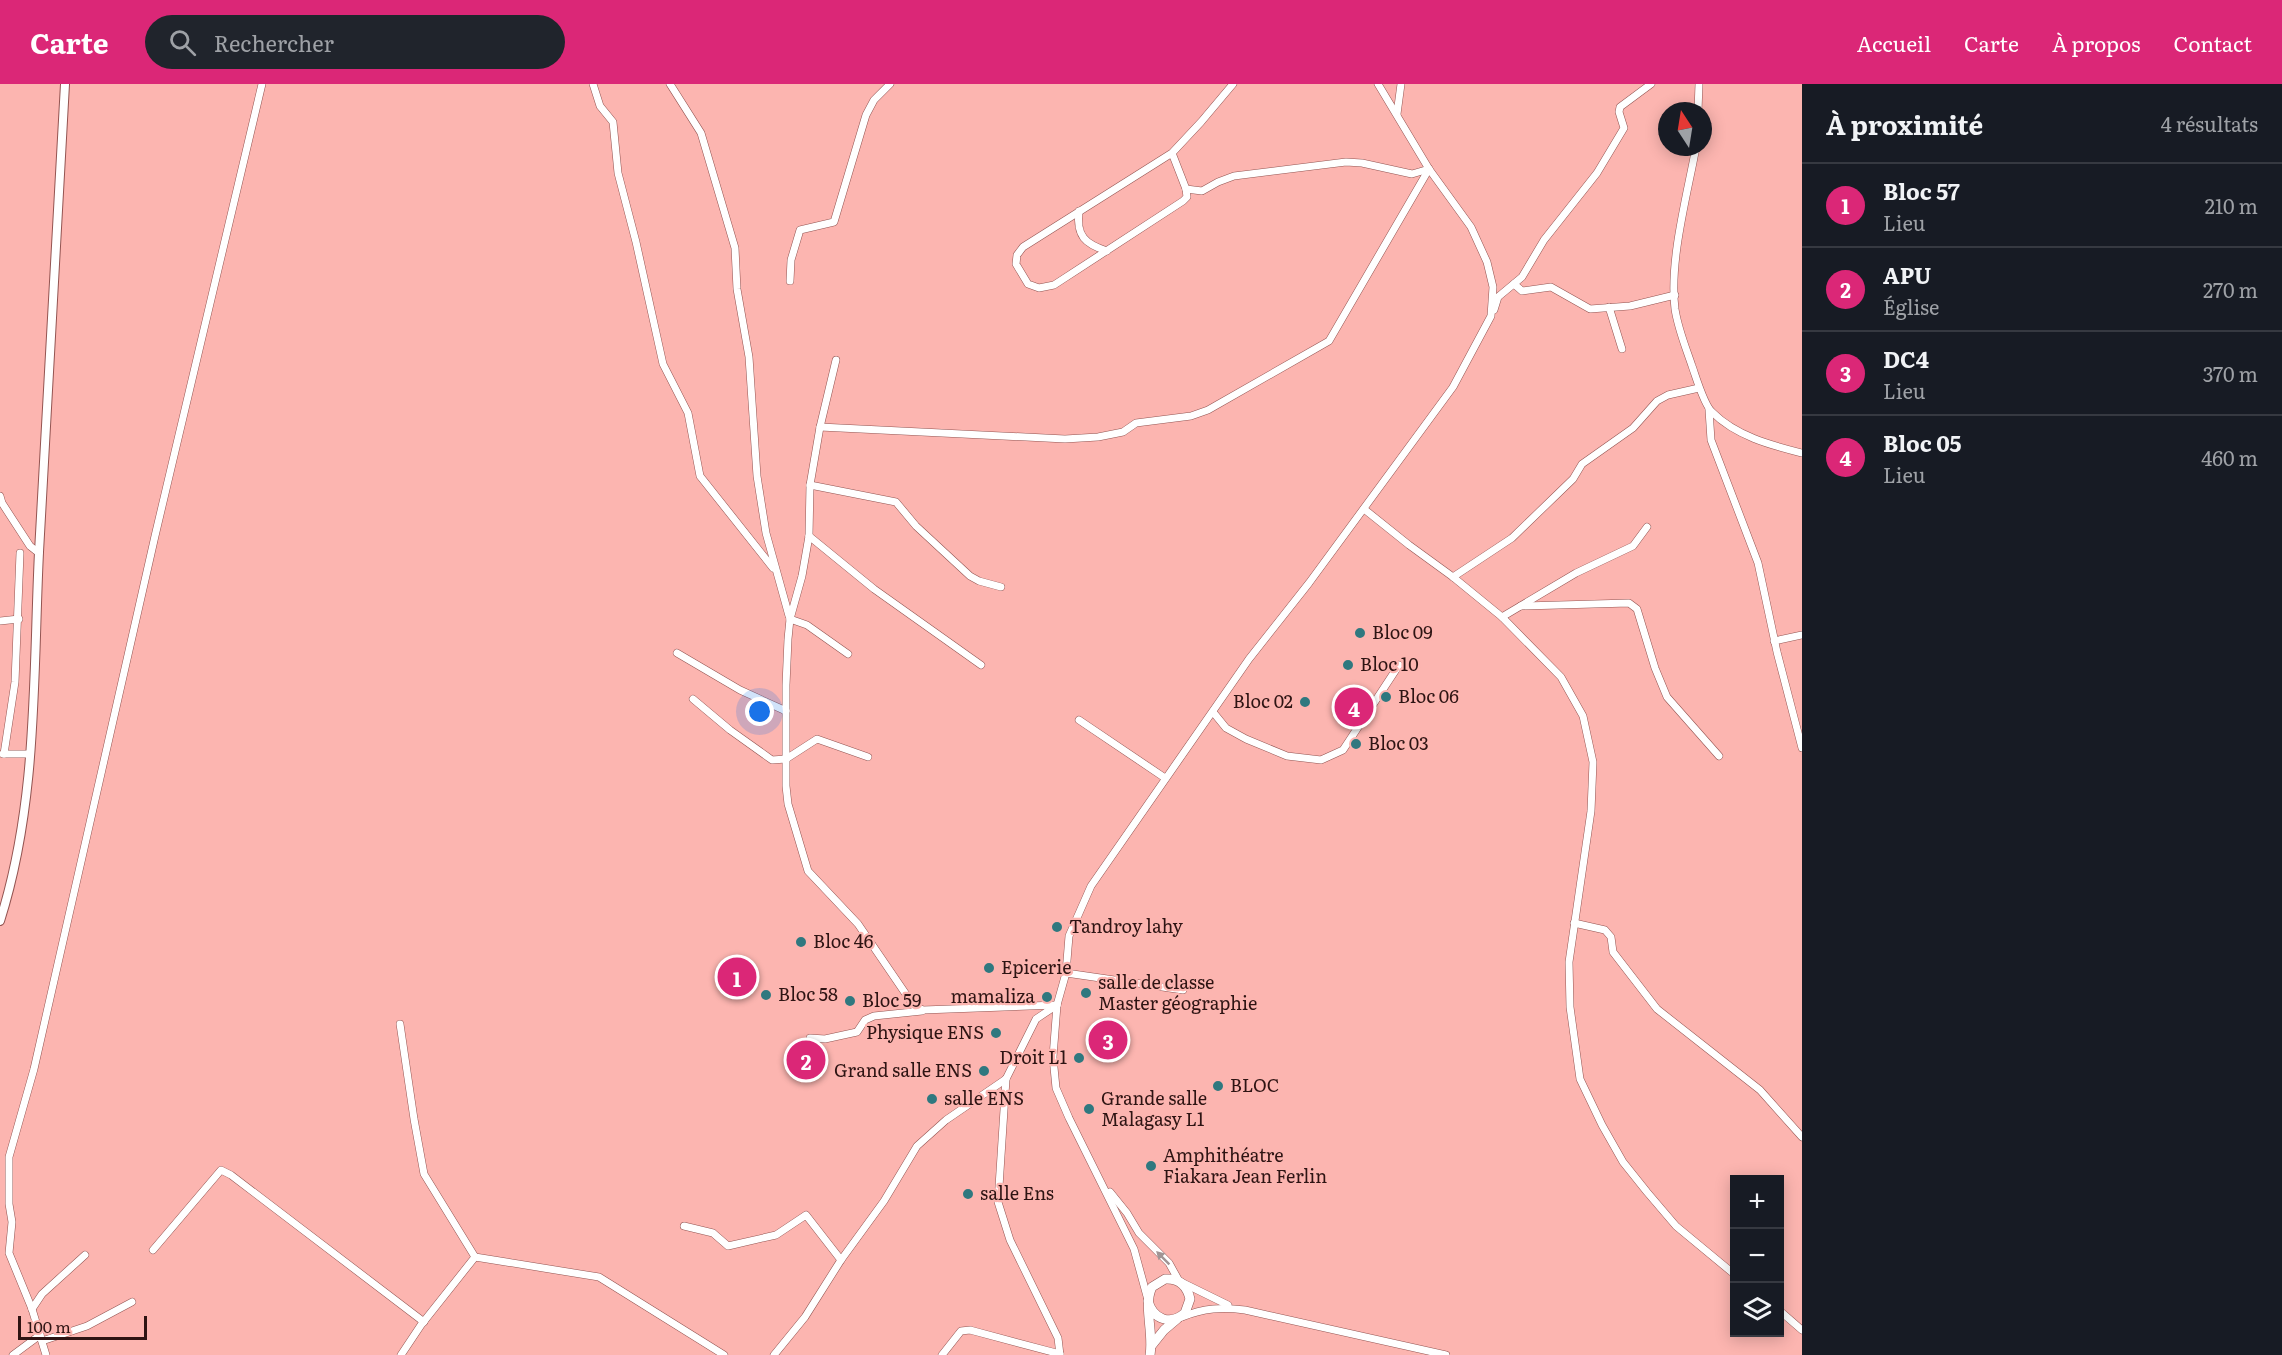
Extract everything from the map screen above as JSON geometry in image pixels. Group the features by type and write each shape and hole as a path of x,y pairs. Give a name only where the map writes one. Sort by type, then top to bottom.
{"main road":[{"path":"1172,1279 1179,1281 1185,1286 1190,1299 1189,1306 1164,1330 1151,1350 1148,1301 1152,1287 1158,1282 1172,1279"},
{"path":"1148,1301 1150,1309 1163,1319 1171,1320 1179,1317"}],"street":[{"path":"0,921 26,804 30,754 65,84"},
{"path":"46,1355 32,1309 9,1253 12,1222 9,1204 9,1157 34,1069 154,536 262,84"},
{"path":"593,84 600,106 613,122 618,173 636,242 660,353 675,391 688,413 700,476 775,570"},
{"path":"670,84 701,133 735,248 737,289 749,357 757,476 766,533 790,619"},
{"path":"790,281 790,260 800,230 834,222 866,115 873,100 890,84"},
{"path":"1172,153 1187,196 1178,206 1054,285 1039,288 1028,284 1016,264 1017,255 1034,239 1172,153 1202,122 1233,84"},
{"path":"1378,84 1429,169 1471,226 1487,262 1492,287 1491,316"},
{"path":"1396,114 1401,84"},
{"path":"1148,1301 1134,1249 1056,1088 1053,1058 1057,1005 1066,973 1070,936 1091,886 1165,778 1248,659 1309,583 1453,387 1491,316 1498,297 1522,277 1544,240 1591,181 1622,132 1624,125 1620,107 1651,84"},
{"path":"1698,84 1698,102"},
{"path":"1694,156 1676,254 1675,310 1699,388 1709,410 1711,440 1758,564 1774,641 1802,748"},
{"path":"1186,189 1202,191 1234,176 1346,162 1362,163 1412,174 1429,169"},
{"path":"820,427 1065,439 1098,437 1123,432 1136,423 1191,416 1208,410 1329,341 1429,169"},
{"path":"1080,211 1078,224 1082,236 1092,246 1107,251"},
{"path":"1514,284 1522,291 1551,287 1590,309 1630,306 1675,295"},
{"path":"1609,307 1622,349"},
{"path":"836,360 820,427 810,485 809,536 802,576 790,619 786,685 788,804 808,871 858,924 914,1006 923,1010"},
{"path":"1453,577 1512,538 1573,478 1582,464 1633,428 1658,401 1668,395 1699,388"},
{"path":"1709,410 1738,431 1776,446 1802,453"},
{"path":"810,485 896,502 916,526 970,576 978,581 1001,587"},
{"path":"0,496 2,503 30,546 39,554"},
{"path":"1364,509 1502,617 1561,676 1583,716 1593,762 1591,811 1569,962 1570,1006 1580,1078 1602,1125 1623,1162 1676,1226 1730,1272"},
{"path":"1502,617 1576,573 1633,546 1647,527"},
{"path":"809,536 874,588 981,665"},
{"path":"20,553 15,682 2,754 30,754"},
{"path":"1521,606 1629,603 1637,609 1655,668 1667,697 1719,756"},
{"path":"0,621 19,619"},
{"path":"790,619 807,625 848,654"},
{"path":"1774,641 1802,635"},
{"path":"677,653 740,690 786,711"},
{"path":"1213,712 1226,728 1246,739 1287,756 1321,760 1343,750 1399,665"},
{"path":"693,699 730,730 772,760 786,759 818,738 868,757"},
{"path":"1079,720 1165,778"},
{"path":"1574,923 1605,930 1611,937 1613,952 1657,1009 1760,1090 1802,1137"},
{"path":"1066,973 1183,990"},
{"path":"810,1038 825,1039 857,1032 865,1020 874,1016 923,1010 1057,1005"},
{"path":"942,1355 961,1331 970,1330 1060,1354 1058,1338 1011,1240 998,1202 1006,1079 1036,1019 1057,1005"},
{"path":"400,1024 424,1174 476,1257 598,1278 724,1355"},
{"path":"774,1355 805,1317 841,1260 884,1201 917,1146 946,1120 1006,1079"},
{"path":"153,1250 221,1170 231,1175 424,1322"},
{"path":"1101,1182 1127,1213 1139,1233 1169,1263 1179,1281 1222,1303 1446,1355"},
{"path":"684,1226 713,1233 728,1246 776,1235 799,1222 806,1215 841,1260"},
{"path":"32,1309 42,1294 85,1255"},
{"path":"401,1355 476,1257"},
{"path":"13,1355 41,1338 87,1326 132,1302"},
{"path":"1179,1317 1200,1309 1223,1307 1245,1310"},
{"path":"1784,1315 1802,1330"}],"place":[{"name":"Bloc 09","path":"1360,633"},
{"name":"Bloc 10","path":"1348,665"},
{"name":"Bloc 06","path":"1386,697"},
{"name":"Bloc 02","path":"1305,702"},
{"name":"Bloc 05","path":"1354,707"},
{"name":"Bloc 03","path":"1356,744"},
{"name":"Tandroy lahy","path":"1057,927"},
{"name":"Bloc 46","path":"801,942"},
{"name":"Epicerie","path":"989,968"},
{"name":"Bloc 57","path":"737,977"},
{"name":"salle de classe Master géographie","path":"1086,993"},
{"name":"Bloc 58","path":"766,995"},
{"name":"mamaliza","path":"1047,997"},
{"name":"Bloc 59","path":"850,1001"},
{"name":"Physique ENS","path":"996,1033"},
{"name":"DC4","path":"1108,1040"},
{"name":"Droit L1","path":"1079,1058"},
{"name":"APU","path":"806,1060"},
{"name":"Grand salle ENS","path":"984,1071"},
{"name":"BLOC","path":"1218,1086"},
{"name":"salle ENS","path":"932,1099"},
{"name":"Grande salle Malagasy L1","path":"1089,1109"},
{"name":"Amphithéatre Fiakara Jean Ferlin","path":"1151,1166"},
{"name":"salle Ens","path":"968,1194"}]}
